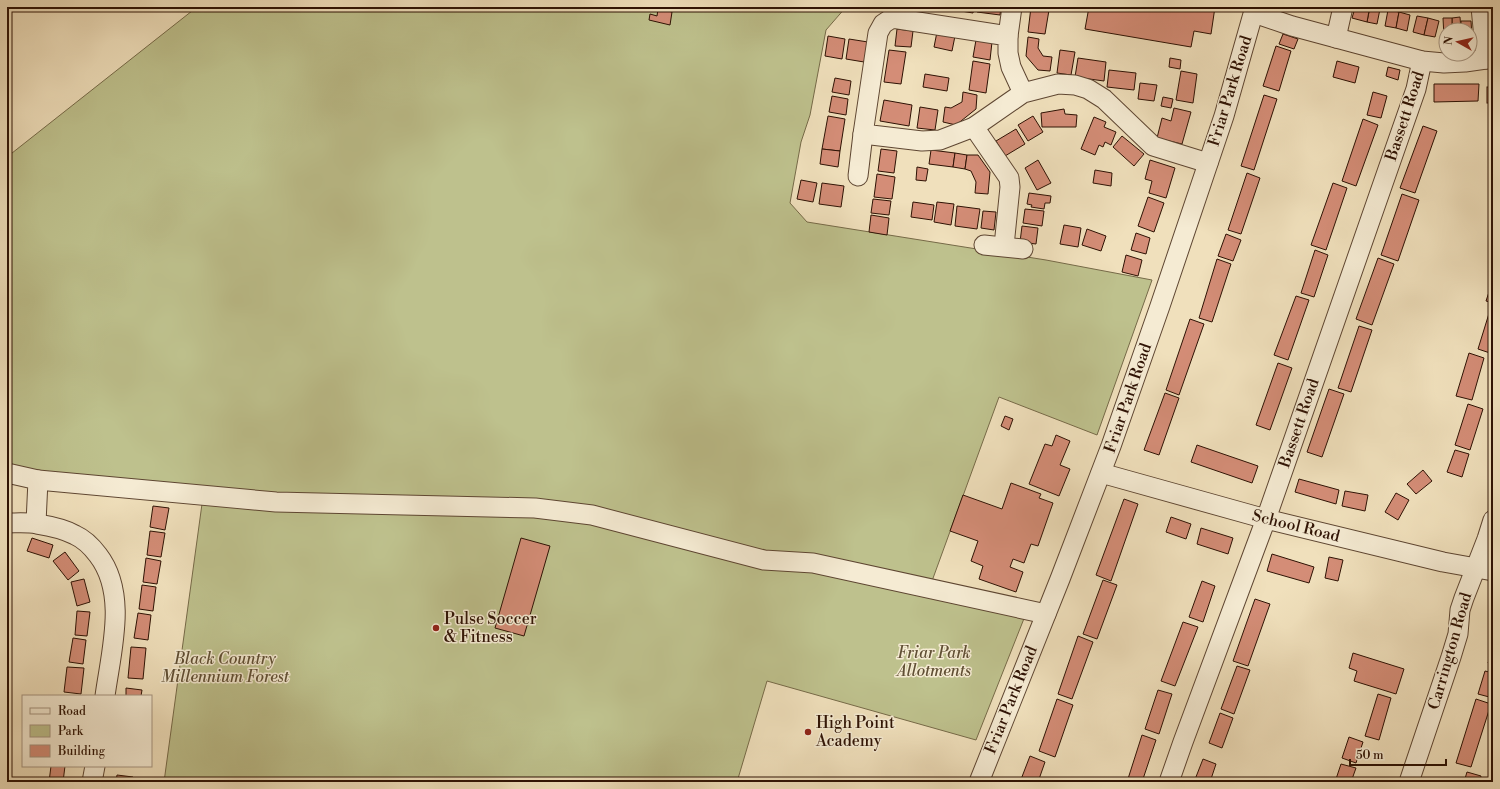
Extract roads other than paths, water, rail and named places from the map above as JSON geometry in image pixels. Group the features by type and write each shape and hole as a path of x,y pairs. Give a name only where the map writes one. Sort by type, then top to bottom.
{"street":[{"path":"1012,7 1008,36 1008,53 1011,67 1023,93"},
{"path":"1336,38 1343,7"},
{"path":"1255,10 1292,26 1422,61 1444,63 1465,62 1489,58 1482,7"},
{"name":"Friar Park Road","path":"979,782 1101,473 1158,313 1224,116 1255,10"},
{"path":"858,176 878,33 883,24 892,18 1008,36"},
{"name":"Bassett Road","path":"1169,782 1185,735 1266,519 1416,88 1422,61"},
{"path":"863,134 922,141 940,140 974,127 1023,93 1058,84 1075,85 1088,89 1104,99 1152,146 1208,163"},
{"path":"974,127 1008,178 1010,187 1004,246"},
{"path":"984,245 1023,249"},
{"path":"7,473 38,480 276,502 535,508 592,515 764,560 813,563 1046,614"},
{"name":"School Road","path":"1101,473 1266,519 1442,562 1484,570"},
{"path":"36,523 38,480"},
{"name":"Carrington Road","path":"1408,782 1458,634 1460,610 1484,570 1493,520"},
{"path":"7,523 36,523 76,535 91,546 101,559 110,575 115,613 105,695"},
{"path":"92,782 94,767"}],"place":[{"name":"Pulse Soccer & Fitness","path":"436,628"},
{"name":"High Point Academy","path":"808,732"}],"park label":[{"name":"Friar Park Allotments","path":"934,662"},
{"name":"Black Country Millennium Forest","path":"225,668"}]}
